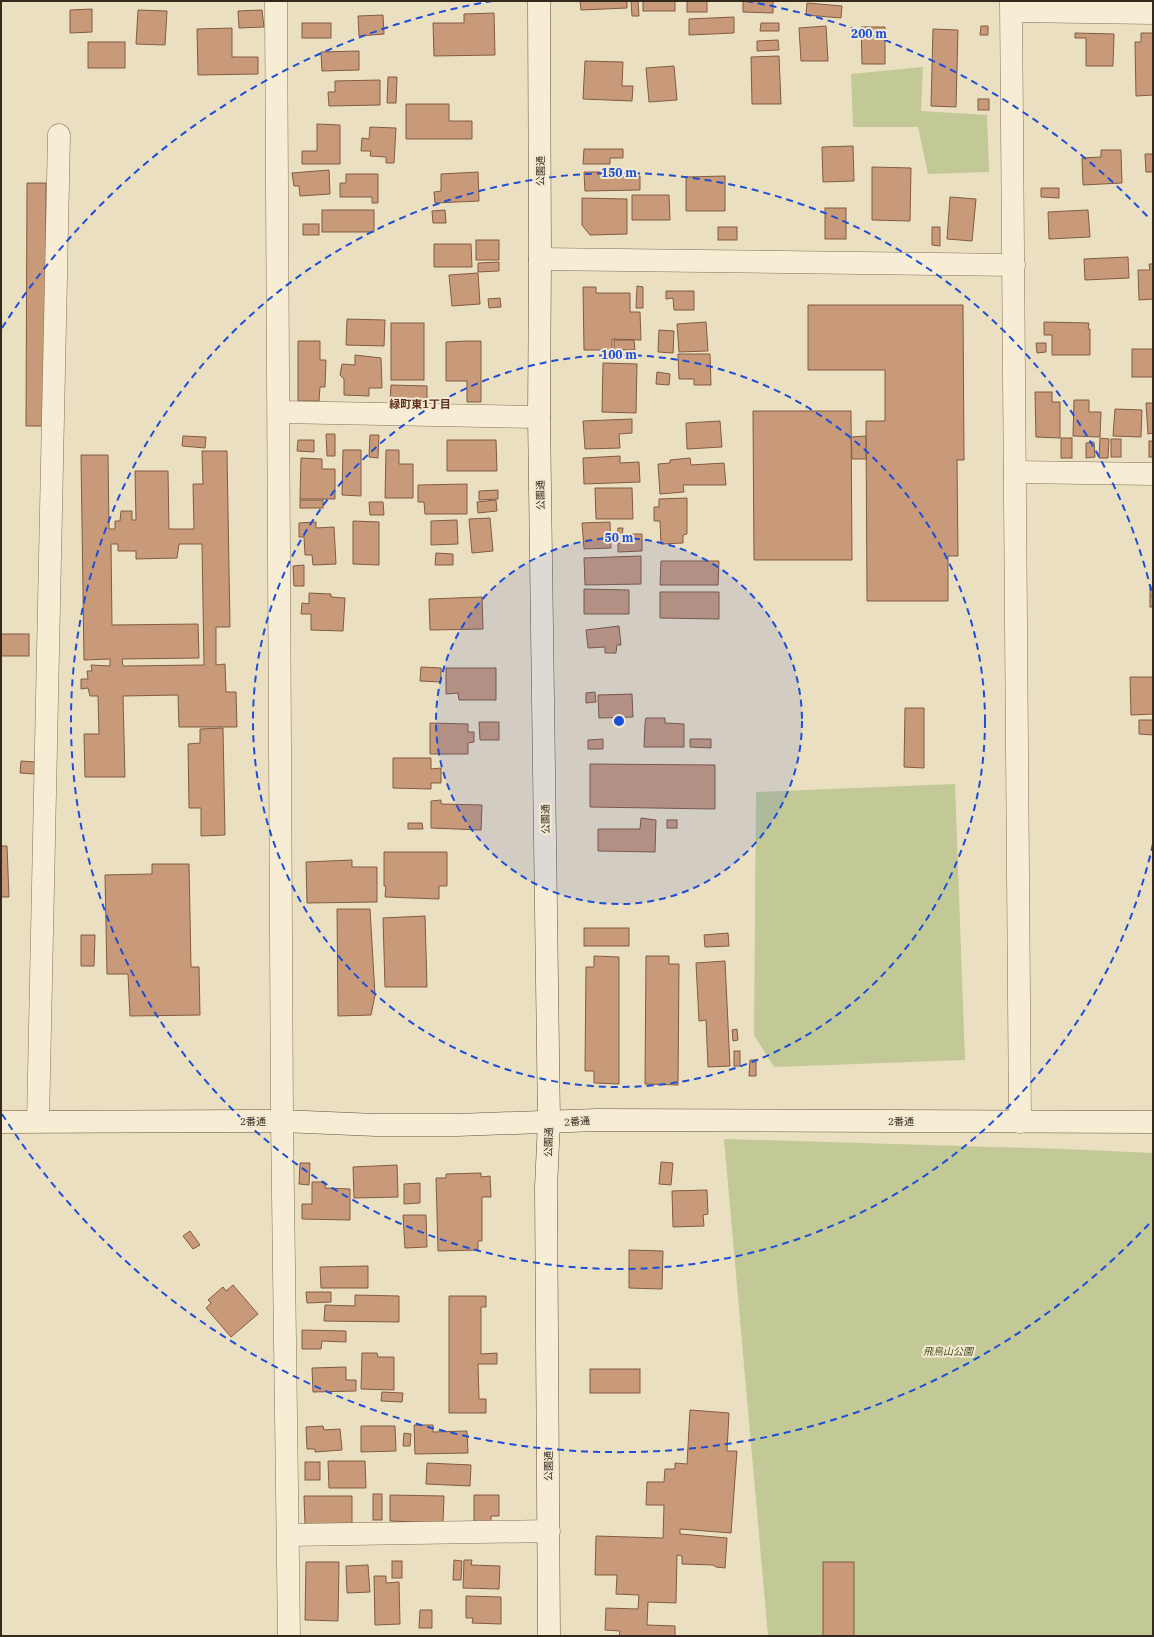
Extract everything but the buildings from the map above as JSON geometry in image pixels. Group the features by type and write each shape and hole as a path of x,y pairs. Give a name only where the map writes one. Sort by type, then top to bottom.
{"street":[{"path":"276,1 282,1121 290,1636"},
{"name":"公園通","path":"539,1 539,417 549,1122 546,1188 549,1636"},
{"path":"1020,1122 1012,6 1153,13"},
{"path":"38,1121 59,135"},
{"path":"540,259 1014,265"},
{"path":"279,412 539,417"},
{"path":"1015,472 1153,474"},
{"name":"2番通","path":"1,1122 282,1121 376,1125 457,1125 597,1120 1153,1122"},
{"path":"288,1535 549,1532"}],"green space":[{"path":"923,67 921,111 987,115 989,172 928,174 918,127 853,127 851,74"},
{"path":"955,784 965,1060 774,1067 754,1035 756,792"},
{"name":"飛鳥山公園","path":"724,1139 1153,1153 1153,1636 768,1636"}],"district":[{"name":"緑町東1丁目","path":"420,404"}]}
